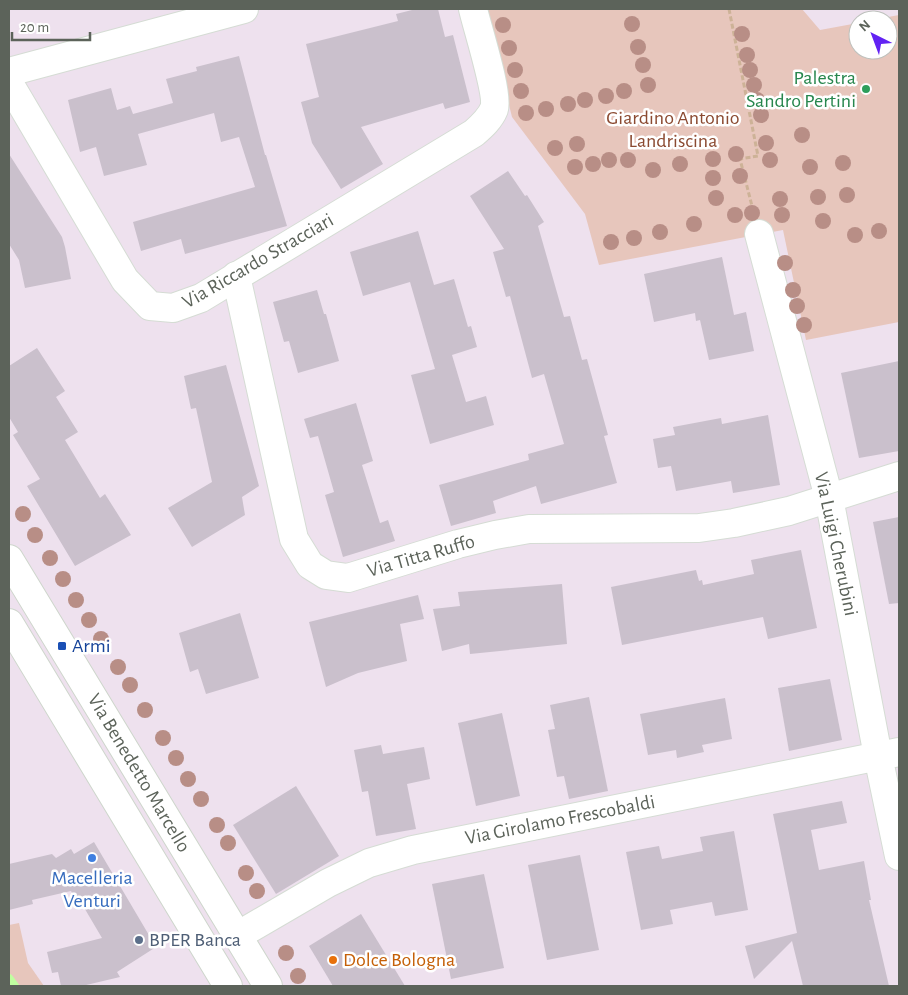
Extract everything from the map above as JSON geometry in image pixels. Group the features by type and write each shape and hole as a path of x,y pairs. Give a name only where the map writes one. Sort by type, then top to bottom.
{"street":[{"path":"9,72 244,9"},
{"name":"Via Riccardo Stracciari","path":"9,83 125,280 150,306 173,308 201,298 474,133 487,121 495,107 493,87 473,9"},
{"name":"Via Luigi Cherubini","path":"759,234 829,498 888,754 899,856"},
{"name":"Via Titta Ruffo","path":"236,276 294,539 310,565 326,575 348,578 458,544 529,529 699,528 734,523 771,515 899,476"},
{"name":"Via Benedetto Marcello","path":"9,559 268,986"},
{"name":"Via Benedetto Marcello","path":"9,623 228,986"},
{"name":"Via Girolamo Frescobaldi","path":"237,936 328,883 369,863 413,850 888,754"}],"path":[{"path":"729,9 758,156 740,159 759,234"}],"green space":[{"name":"Giardino Antonio Landriscina","path":"485,9 802,9 820,30 848,25 848,60 898,60 899,15 899,322 806,340 783,230 599,265 585,214 512,117"},
{"path":"19,923 28,963 44,986 9,986 9,925"}],"building":[{"path":"416,9 438,9 445,37 453,35 470,102 445,109 443,103 361,127 383,164 341,189 312,143 301,102 319,97 306,44 398,21 396,14"},
{"path":"239,56 265,155 287,226 185,254 181,239 141,251 133,222 255,187 239,137 221,142 214,113 138,134 147,165 104,176 96,147 80,152 68,100 111,88 117,110 130,106 133,114 173,103 166,79 197,71 196,67"},
{"path":"9,154 62,237 71,279 25,288 19,260 9,244"},
{"path":"508,171 525,196 527,195 544,222 538,226 564,317 570,316 582,360 587,359 608,435 604,436 617,483 541,504 536,486 493,501 496,513 451,526 439,485 529,460 528,454 564,444 544,374 532,378 510,296 506,297 493,252 504,249 470,196"},
{"path":"418,231 434,285 454,279 468,327 471,326 477,347 452,355 466,402 486,396 494,425 430,444 411,375 435,369 410,282 363,296 350,252"},
{"path":"722,257 734,315 746,312 754,351 709,360 700,320 696,321 695,313 654,322 644,274"},
{"path":"317,290 339,361 298,373 289,341 284,342 273,302"},
{"path":"37,348 65,391 56,397 78,432 65,440 100,498 105,494 131,535 75,566 27,486 40,479 13,435 18,432 9,417 9,366"},
{"path":"899,361 899,451 859,458 841,373"},
{"path":"226,365 259,486 242,497 245,515 192,547 168,508 212,482 196,408 191,409 184,376"},
{"path":"356,403 373,461 362,465 380,523 388,520 395,541 343,557 325,495 334,492 318,436 310,438 304,419"},
{"path":"768,415 780,485 733,493 731,481 676,491 671,466 658,468 653,439 675,435 673,427 721,418 722,424"},
{"path":"899,517 899,603 889,604 873,522"},
{"path":"801,550 817,628 768,639 763,617 622,645 611,587 696,570 699,581 702,580 703,585 754,574 751,560"},
{"path":"562,584 567,644 470,654 469,644 442,651 433,609 460,606 458,592"},
{"path":"418,595 424,619 400,624 407,661 358,673 326,687 309,622"},
{"path":"240,613 259,678 206,694 198,669 190,672 179,633"},
{"path":"830,679 842,740 789,751 778,688"},
{"path":"589,697 608,791 569,799 564,776 557,777 548,730 555,729 550,705"},
{"path":"725,698 732,739 702,745 704,752 677,758 676,750 648,755 640,714"},
{"path":"502,713 520,796 476,806 458,723"},
{"path":"381,745 383,754 424,747 430,779 407,784 416,829 376,836 368,791 362,792 354,750"},
{"path":"296,786 339,856 276,894 233,825"},
{"path":"842,801 847,823 811,830 819,870 864,861 871,900 869,900 889,986 803,986 792,941 754,979 745,946 797,933 773,814"},
{"path":"734,831 748,910 715,916 712,902 670,910 673,924 641,930 626,852 659,846 662,859 703,851 700,837"},
{"path":"94,842 156,947 117,972 120,977 82,986 61,986 58,972 52,973 47,952 102,938 79,899 76,900 71,891 32,900 33,904 9,910 9,864 52,854 56,858 71,849 74,854"},
{"path":"580,855 599,950 547,960 528,865"},
{"path":"484,874 504,968 451,979 432,884"},
{"path":"361,914 405,986 333,986 309,946"}],"waterway":[{"path":"9,978 15,986"}],"place":[{"name":"Palestra Sandro Pertini","path":"866,89"},
{"name":"Armi","path":"62,646"},
{"name":"Macelleria Venturi","path":"92,858"},
{"name":"BPER Banca","path":"139,940"},
{"name":"Dolce Bologna","path":"333,960"}]}
